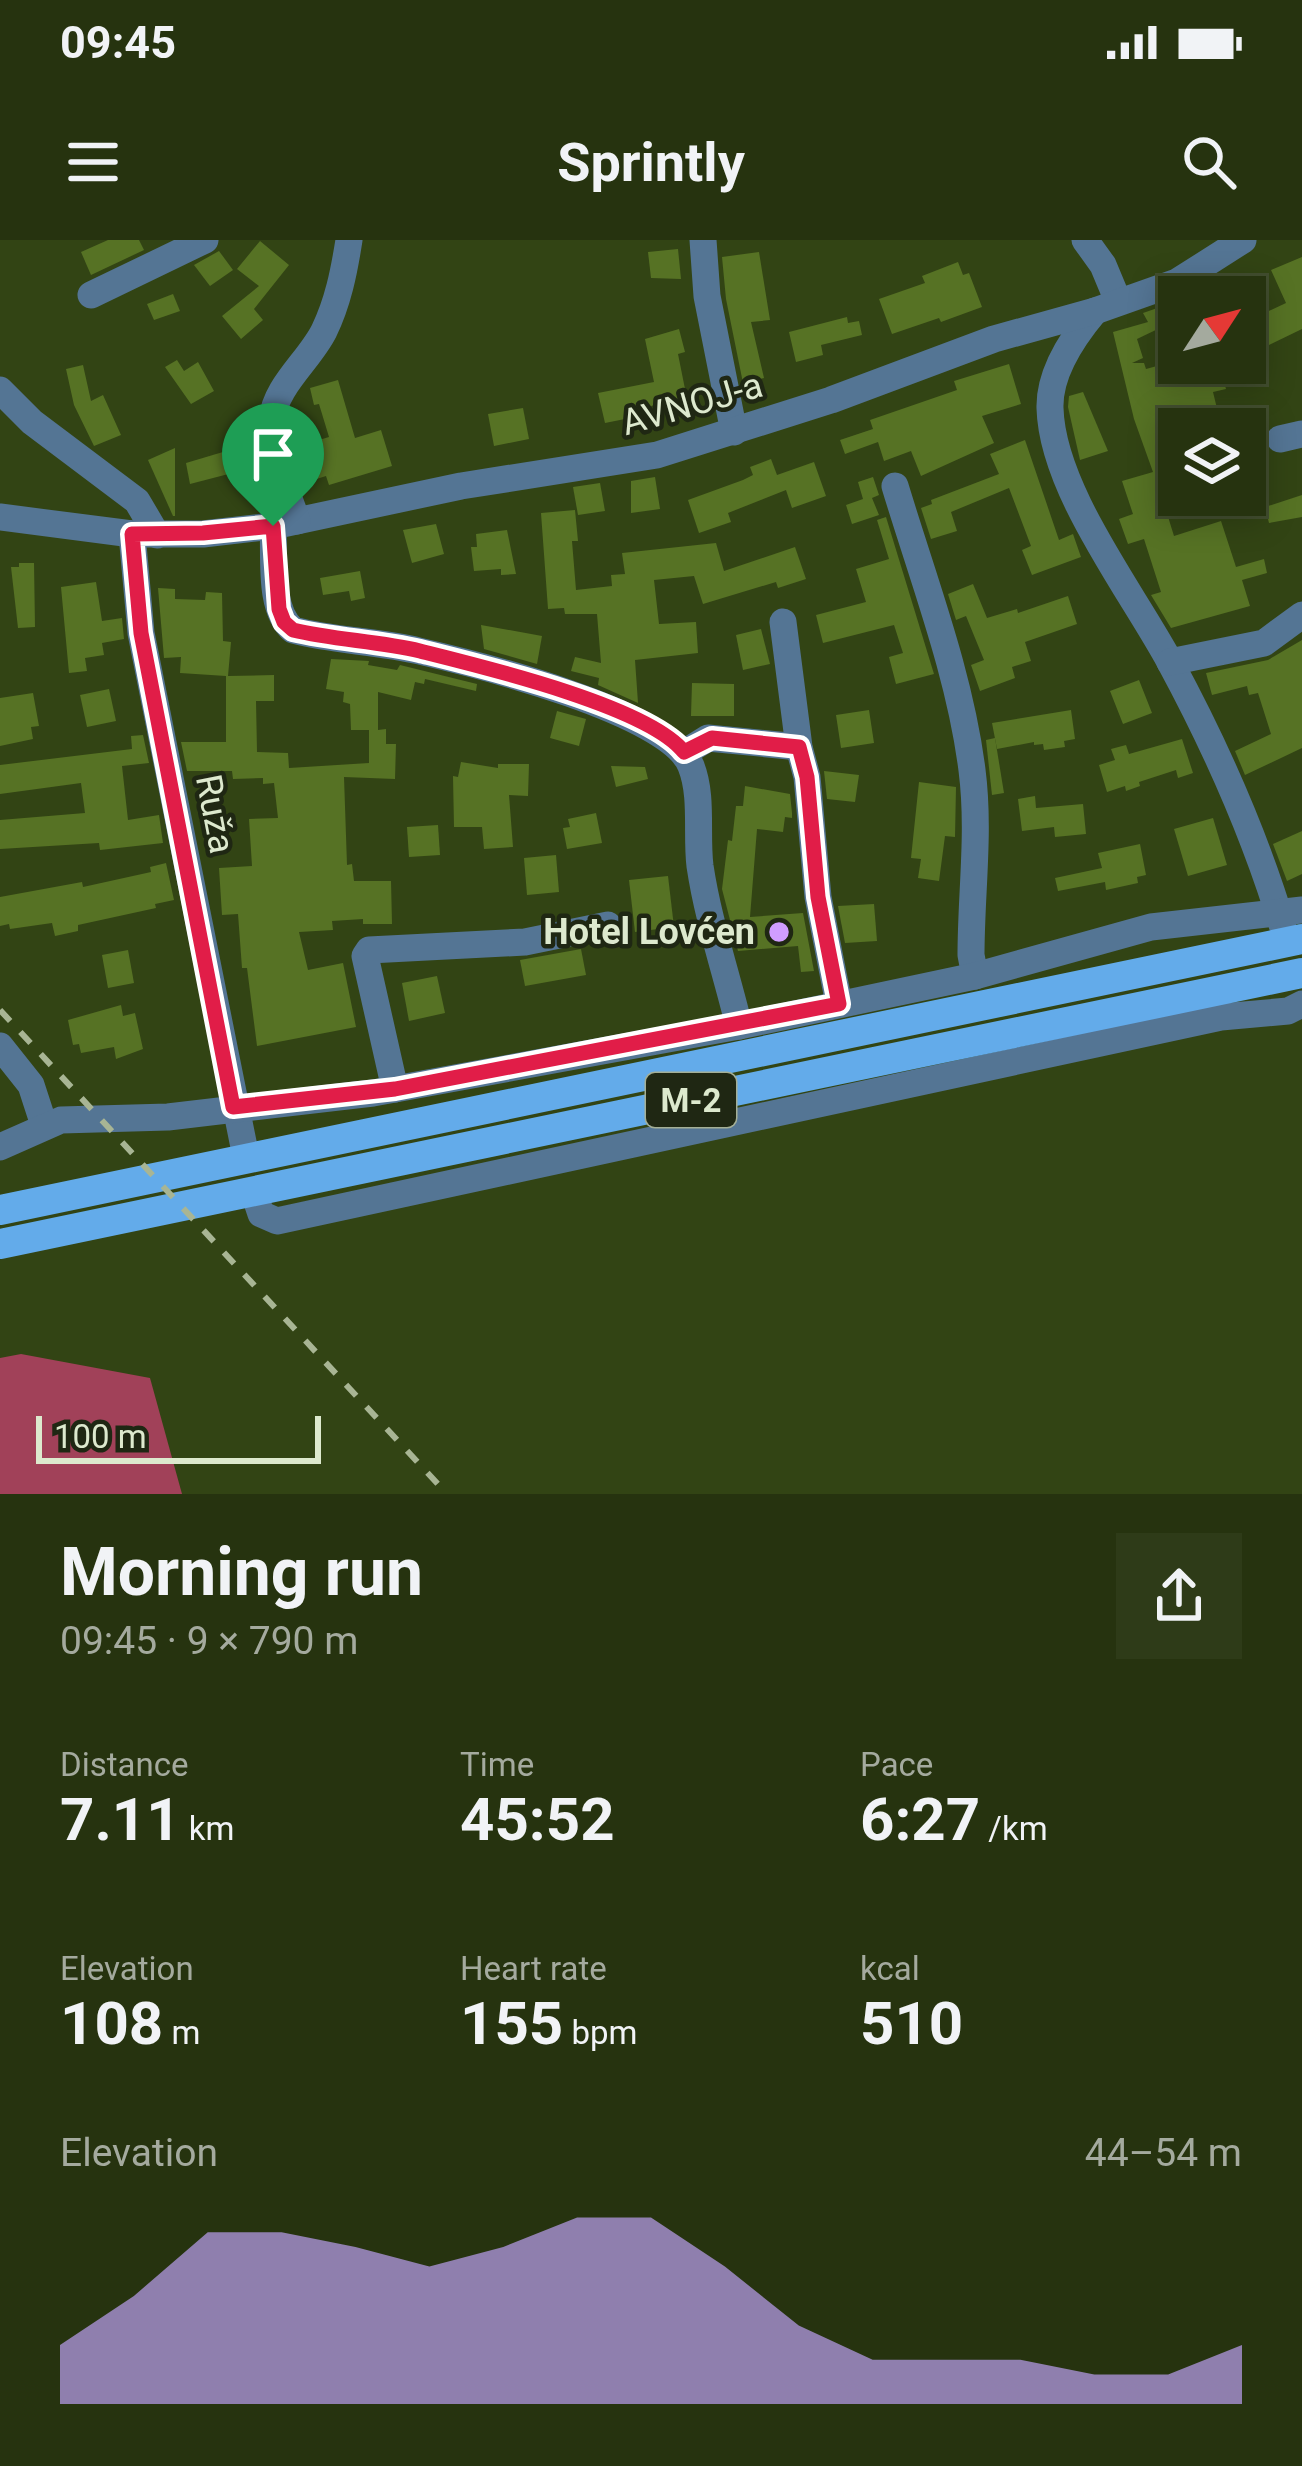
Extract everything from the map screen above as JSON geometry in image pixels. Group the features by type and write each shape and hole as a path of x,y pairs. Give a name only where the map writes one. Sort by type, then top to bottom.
{"main road":[{"name":"M-2","path":"0,1210 390,1129 1292,926"},
{"name":"M-2","path":"0,1244 1052,1024 1301,987"}],"street":[{"path":"91,295 205,240"},
{"path":"364,240 347,253 339,296 322,335 278,398 272,415 285,524 279,609 284,622 297,631 418,650 525,679 614,711 664,735 684,752 695,779 708,909 739,1026"},
{"path":"703,240 707,296 734,432"},
{"path":"0,1147 44,1125 70,1119 168,1117 395,1089 739,1026 975,976 1150,927 1292,926 1170,662 1064,476 1052,430 1050,388 1106,306 1103,265 1085,240"},
{"path":"1192,240 1204,267"},
{"name":"AVNOJ-a","path":"0,517 144,534 285,524 460,485 657,455 831,400 994,338 1178,282 1243,240"},
{"path":"0,390 32,422 137,500 144,534"},
{"path":"895,486 947,658 972,767 976,807 971,955 975,976"},
{"name":"Ruža","path":"144,534 141,633 244,1152"},
{"path":"1170,662 1264,643 1302,616"},
{"path":"782,622 807,777 818,897 839,1004"},
{"path":"684,752 712,738 799,747"},
{"path":"395,1089 365,956 369,950 525,942 608,925"},
{"path":"255,1196 261,1214 277,1222 1221,1017 1288,1011 1301,987"},
{"path":"0,1046 31,1085 44,1125"}],"shaded area":[{"path":"21,1354 150,1378 182,1494 0,1494 0,1358"}],"building":[{"path":"108,240 139,240 144,250 91,275 81,252"},
{"path":"260,241 289,265 254,309 263,320 241,339 222,316 259,286 237,269"},
{"path":"678,249 681,279 651,278 648,252"},
{"path":"219,251 233,270 210,286 194,265"},
{"path":"759,252 770,320 751,322 764,378 743,383 722,257"},
{"path":"1302,257 1302,329 1266,347 1266,312 1286,303 1271,270"},
{"path":"958,262 963,275 969,273 982,307 892,334 879,299 925,283 922,276"},
{"path":"173,294 180,311 154,320 147,304"},
{"path":"1158,308 1158,329 1137,339 1143,358 1132,363 1144,363 1146,369 1158,366 1158,384 1225,384 1226,389 1213,392 1217,408 1158,408 1158,516 1168,516 1174,536 1221,521 1236,567 1264,559 1267,573 1242,580 1250,606 1171,628 1151,595 1161,592 1144,539 1128,544 1119,519 1133,514 1122,481 1153,472 1134,419 1113,332 1148,322 1143,313"},
{"path":"847,317 848,323 859,321 862,335 821,345 823,355 796,362 789,332"},
{"path":"679,329 685,352 678,354 687,399 649,407 650,414 605,423 598,393 654,382 645,339"},
{"path":"177,360 184,371 198,362 214,391 191,404 165,367"},
{"path":"1009,364 1021,404 982,416 994,443 921,476 911,451 884,461 878,442 845,454 840,440 873,429 870,420 957,390 954,381"},
{"path":"83,365 91,401 103,395 121,435 94,446 74,405 66,369"},
{"path":"338,380 355,438 381,430 392,466 329,485 326,476 307,482 305,473 299,475 292,448 329,437 310,388"},
{"path":"1083,392 1108,451 1080,460 1068,407 1069,396"},
{"path":"523,408 529,439 494,446 488,414"},
{"path":"1025,440 1059,540 1073,534 1081,557 1032,575 1022,550 1031,546 1009,488 951,512 957,531 931,539 921,508 999,474 990,454"},
{"path":"175,448 175,516 173,516 148,460"},
{"path":"233,449 240,471 190,484 186,463"},
{"path":"771,459 777,475 814,462 826,496 792,508 786,490 728,513 731,522 699,533 688,500 743,480 753,475 750,467"},
{"path":"655,477 660,509 631,513 631,481"},
{"path":"873,477 879,495 872,498 879,515 852,524 846,505 863,499 858,482"},
{"path":"600,483 605,511 578,515 573,487"},
{"path":"1302,495 1302,517 1269,523 1266,507"},
{"path":"575,510 576,590 612,586 611,575 625,574 622,553 716,543 724,571 795,547 806,579 778,588 776,582 703,604 694,576 654,580 659,624 696,622 698,653 635,660 638,703 598,685 599,678 571,671 575,657 601,663 597,614 548,609 541,513"},
{"path":"886,517 934,674 896,684 889,657 903,653 894,625 823,643 816,615 866,602 856,569 889,559 877,520"},
{"path":"436,524 444,554 412,563 403,530"},
{"path":"507,530 516,574 501,575 501,569 474,571 471,547 477,547 476,534"},
{"path":"34,563 35,627 18,628 11,567"},
{"path":"360,571 365,598 351,601 349,591 323,595 320,578"},
{"path":"96,582 102,621 122,618 124,639 102,643 104,655 85,658 87,671 69,673 61,587"},
{"path":"973,584 987,618 1068,596 1077,624 1025,642 1031,661 1012,667 1015,678 980,691 971,665 984,660 966,616 956,620 948,594"},
{"path":"158,588 175,589 175,599 205,600 206,592 222,593 223,641 231,642 228,676 274,675 274,701 256,701 257,752 288,753 289,768 369,763 369,730 351,730 350,704 343,702 344,692 326,689 331,659 369,661 368,665 397,670 400,665 477,684 476,691 425,679 424,684 415,682 411,700 378,692 378,730 386,729 386,744 396,744 395,779 344,777 347,865 352,864 354,881 391,881 392,924 332,921 333,930 299,932 308,970 343,963 356,1027 257,1046 247,968 242,968 238,914 222,915 219,868 252,866 249,819 278,818 274,783 263,784 263,778 233,779 232,771 187,771 181,742 226,742 226,676 180,673 181,657 164,658"},
{"path":"481,625 542,636 537,664 484,649"},
{"path":"761,629 770,664 743,670 736,635"},
{"path":"1302,640 1302,748 1245,775 1235,751 1271,734 1258,693 1249,695 1247,686 1212,695 1206,673 1268,660"},
{"path":"1139,680 1152,713 1123,724 1110,691"},
{"path":"692,683 734,684 734,716 691,716"},
{"path":"109,689 116,721 87,727 80,695"},
{"path":"33,693 39,726 31,727 33,739 0,746 0,698"},
{"path":"869,710 874,743 841,748 836,715"},
{"path":"1071,710 1075,739 1064,741 1065,747 1044,750 1043,744 1034,742 997,749 992,723"},
{"path":"557,711 586,719 579,746 550,738"},
{"path":"143,735 149,763 122,766 128,820 159,815 163,843 100,850 99,843 0,849 0,820 85,813 81,783 0,794 0,765 132,749 131,736"},
{"path":"995,738 1004,793 992,795 986,740"},
{"path":"1182,739 1193,773 1178,778 1176,770 1126,791 1125,786 1107,792 1099,765 1115,760 1111,749 1126,745 1129,754"},
{"path":"461,762 498,768 498,764 529,764 528,796 509,795 513,847 484,849 482,827 454,827 453,776 458,777"},
{"path":"611,766 645,767 648,779 616,787"},
{"path":"824,771 859,775 855,802 827,799"},
{"path":"919,782 956,787 955,837 945,836 939,881 918,878 921,859 911,858"},
{"path":"745,786 790,794 792,813 792,818 785,817 783,832 757,829 750,917 803,913 814,971 801,972 798,946 738,951 722,889 728,840 732,841 736,806 743,806"},
{"path":"1035,796 1036,808 1083,804 1086,834 1055,837 1054,827 1022,831 1018,799"},
{"path":"596,813 602,843 567,849 563,828 570,827 568,819"},
{"path":"1213,818 1227,865 1188,876 1174,829"},
{"path":"438,825 440,855 409,857 407,827"},
{"path":"1302,831 1302,874 1287,881 1273,844"},
{"path":"1140,844 1146,875 1137,877 1138,883 1106,890 1105,882 1058,891 1055,878 1102,868 1098,853"},
{"path":"556,855 559,892 527,895 524,858"},
{"path":"166,863 174,900 155,904 156,908 78,925 78,931 55,936 52,923 0,926 0,897 82,882 83,887 151,872 150,867"},
{"path":"668,876 674,927 635,932 629,880"},
{"path":"874,904 877,941 845,943 838,906"},
{"path":"581,949 586,975 525,986 520,960"},
{"path":"128,950 134,983 108,988 102,955"},
{"path":"437,976 445,1013 409,1021 402,983"},
{"path":"121,1005 123,1016 135,1013 143,1049 116,1059 114,1047 81,1053 79,1044 73,1045 68,1020"}],"railway":[{"path":"0,1010 447,1494"}],"place":[{"name":"Hotel Lovćen","path":"779,932"}],"route":[{"path":"273,526 280,616 293,630 418,650 525,679 614,711 664,735 684,752 712,738 799,747 807,777 818,897 839,1004 373,1093 233,1107 141,633 132,534 273,526"}]}
